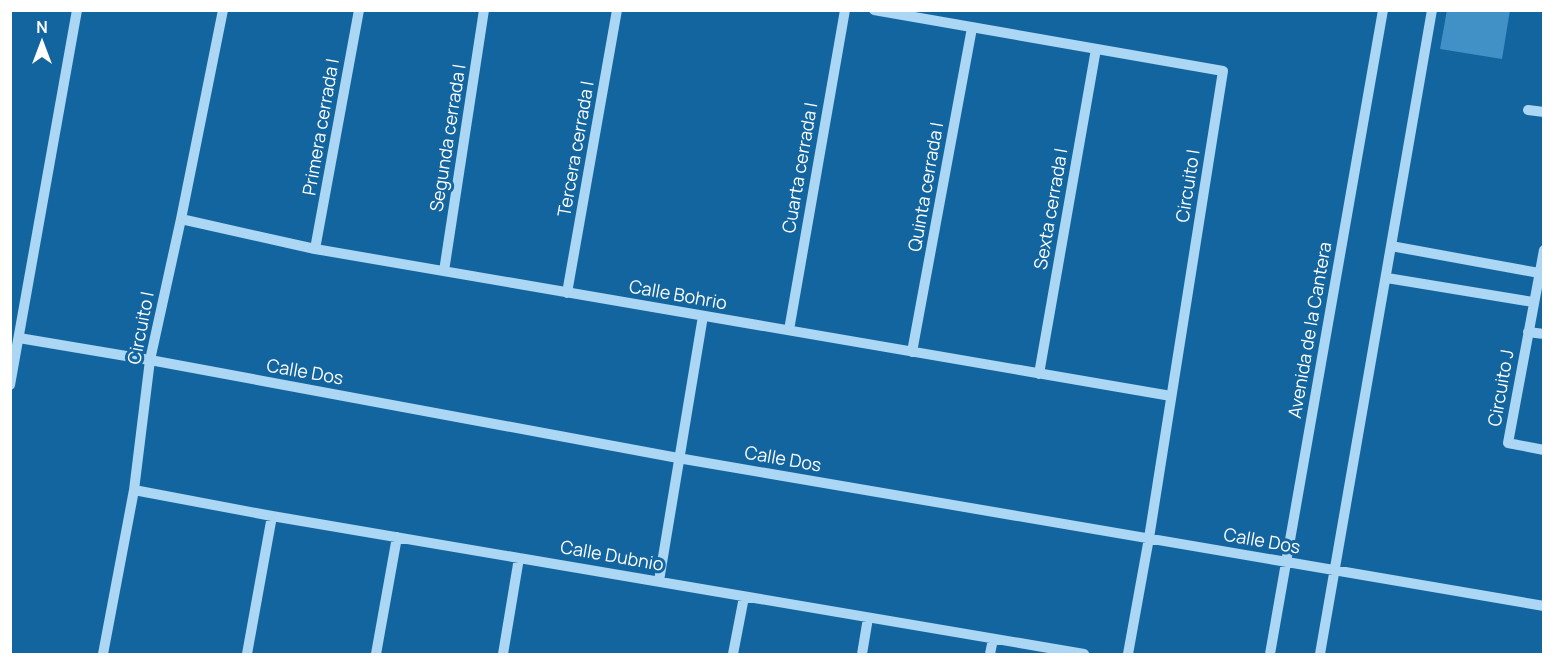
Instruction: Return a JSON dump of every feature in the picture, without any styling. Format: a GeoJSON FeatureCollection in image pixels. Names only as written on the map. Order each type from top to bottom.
{"type":"FeatureCollection","features":[{"type":"Feature","properties":{"kind":"street"},"geometry":{"type":"LineString","coordinates":[[10,385],[77,10]]}},
{"type":"Feature","properties":{"kind":"street","name":"Circuito I"},"geometry":{"type":"LineString","coordinates":[[103,654],[134,490],[150,360],[223,10]]}},
{"type":"Feature","properties":{"kind":"street","name":"Primera cerrada I"},"geometry":{"type":"LineString","coordinates":[[315,249],[359,10]]}},
{"type":"Feature","properties":{"kind":"street","name":"Segunda cerrada I"},"geometry":{"type":"LineString","coordinates":[[444,271],[484,10]]}},
{"type":"Feature","properties":{"kind":"street","name":"Tercera cerrada I"},"geometry":{"type":"LineString","coordinates":[[567,293],[617,10]]}},
{"type":"Feature","properties":{"kind":"street","name":"Cuarta cerrada I"},"geometry":{"type":"LineString","coordinates":[[789,330],[844,10]]}},
{"type":"Feature","properties":{"kind":"street","name":"Circuito I"},"geometry":{"type":"LineString","coordinates":[[874,10],[1223,72],[1149,538],[1128,654]]}},
{"type":"Feature","properties":{"kind":"street","name":"Avenida de la Cantera"},"geometry":{"type":"LineString","coordinates":[[1270,654],[1383,10]]}},
{"type":"Feature","properties":{"kind":"street"},"geometry":{"type":"LineString","coordinates":[[1320,654],[1432,10]]}},
{"type":"Feature","properties":{"kind":"street","name":"Quinta cerrada I"},"geometry":{"type":"LineString","coordinates":[[912,352],[972,28]]}},
{"type":"Feature","properties":{"kind":"street","name":"Sexta cerrada I"},"geometry":{"type":"LineString","coordinates":[[1039,374],[1096,49]]}},
{"type":"Feature","properties":{"kind":"street"},"geometry":{"type":"LineString","coordinates":[[1528,110],[1544,112]]}},
{"type":"Feature","properties":{"kind":"street","name":"Calle Bohrio"},"geometry":{"type":"LineString","coordinates":[[181,219],[315,249],[1171,396]]}},
{"type":"Feature","properties":{"kind":"street"},"geometry":{"type":"LineString","coordinates":[[1391,246],[1539,273]]}},
{"type":"Feature","properties":{"kind":"street","name":"Circuito J"},"geometry":{"type":"LineString","coordinates":[[1543,252],[1508,443],[1544,450]]}},
{"type":"Feature","properties":{"kind":"street"},"geometry":{"type":"LineString","coordinates":[[1387,278],[1533,302]]}},
{"type":"Feature","properties":{"kind":"street"},"geometry":{"type":"LineString","coordinates":[[659,581],[702,316]]}},
{"type":"Feature","properties":{"kind":"street"},"geometry":{"type":"LineString","coordinates":[[1528,332],[1544,334]]}},
{"type":"Feature","properties":{"kind":"street","name":"Calle Dos"},"geometry":{"type":"LineString","coordinates":[[19,338],[150,360],[678,458],[1544,606]]}},
{"type":"Feature","properties":{"kind":"street","name":"Calle Dubnio"},"geometry":{"type":"LineString","coordinates":[[134,490],[272,516],[1083,654]]}},
{"type":"Feature","properties":{"kind":"street"},"geometry":{"type":"LineString","coordinates":[[247,654],[272,516]]}},
{"type":"Feature","properties":{"kind":"street"},"geometry":{"type":"LineString","coordinates":[[376,654],[397,537]]}},
{"type":"Feature","properties":{"kind":"street"},"geometry":{"type":"LineString","coordinates":[[503,654],[519,558]]}},
{"type":"Feature","properties":{"kind":"street"},"geometry":{"type":"LineString","coordinates":[[733,654],[744,597]]}},
{"type":"Feature","properties":{"kind":"street"},"geometry":{"type":"LineString","coordinates":[[861,654],[868,618]]}},
{"type":"Feature","properties":{"kind":"street"},"geometry":{"type":"LineString","coordinates":[[990,654],[993,639]]}},
{"type":"Feature","properties":{"kind":"building"},"geometry":{"type":"Polygon","coordinates":[[[1447,10],[1510,10],[1502,59],[1440,49],[1447,10]]]}}]}
